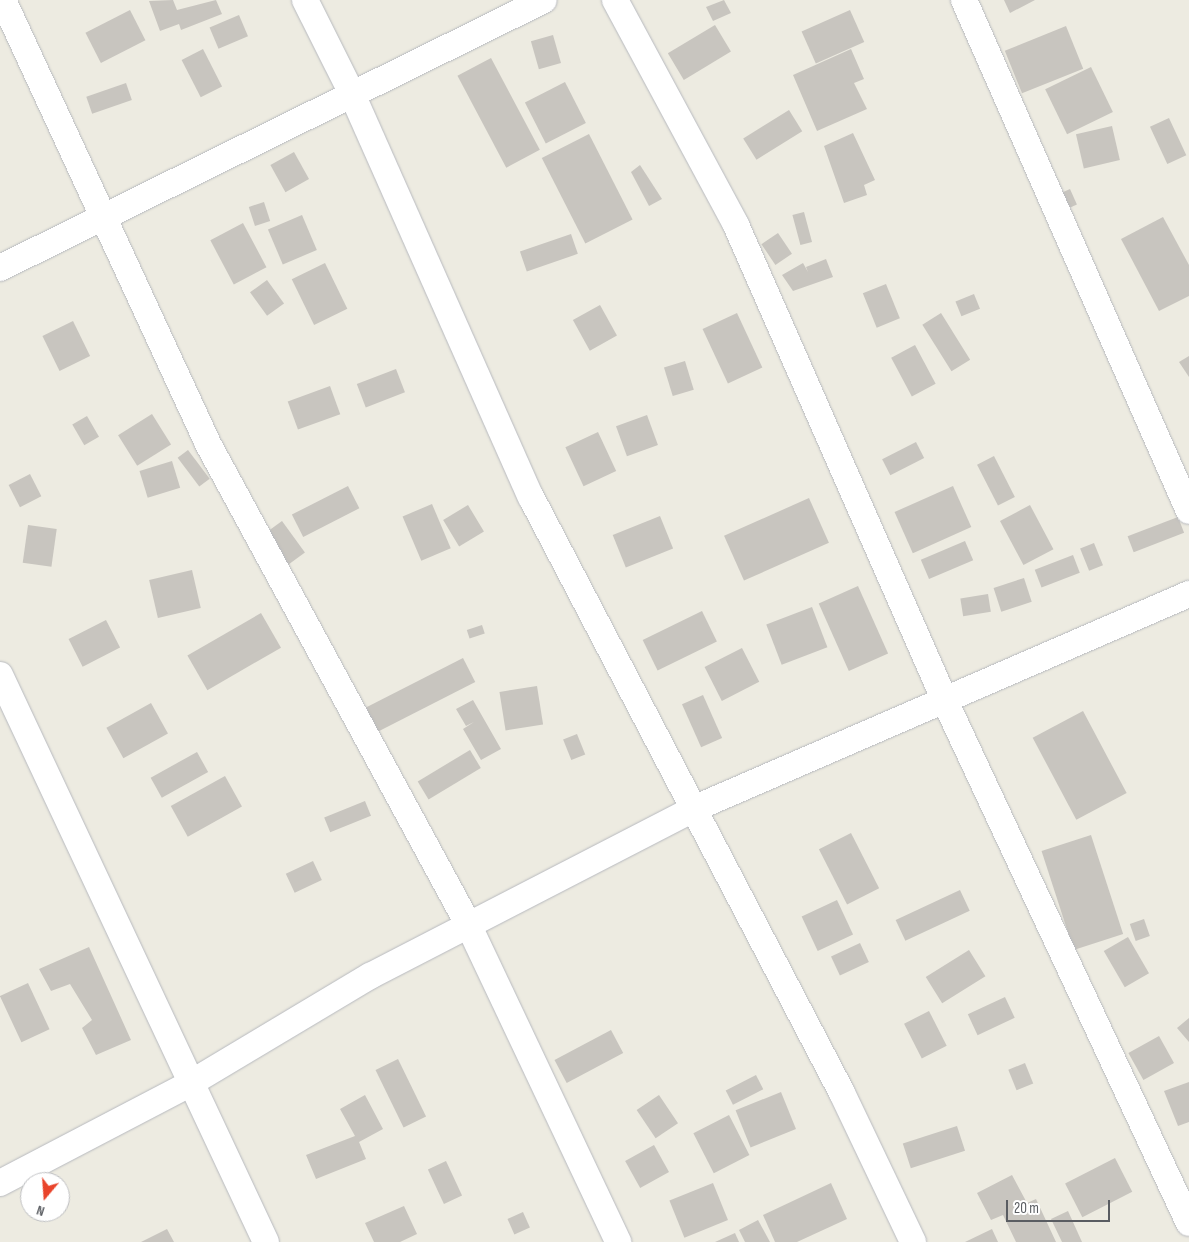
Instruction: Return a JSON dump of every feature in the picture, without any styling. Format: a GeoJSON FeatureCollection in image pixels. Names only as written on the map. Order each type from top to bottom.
{"type":"FeatureCollection","features":[{"type":"Feature","properties":{"kind":"street"},"geometry":{"type":"LineString","coordinates":[[3,0],[207,442],[468,924],[618,1242]]}},
{"type":"Feature","properties":{"kind":"street"},"geometry":{"type":"LineString","coordinates":[[305,0],[352,94],[531,497],[691,810],[842,1093],[914,1242]]}},
{"type":"Feature","properties":{"kind":"street"},"geometry":{"type":"LineString","coordinates":[[0,268],[105,218],[544,0]]}},
{"type":"Feature","properties":{"kind":"street"},"geometry":{"type":"LineString","coordinates":[[615,0],[736,224],[945,701],[1189,1223]]}},
{"type":"Feature","properties":{"kind":"street"},"geometry":{"type":"LineString","coordinates":[[964,0],[1189,511]]}},
{"type":"Feature","properties":{"kind":"street"},"geometry":{"type":"LineString","coordinates":[[0,1183],[191,1083],[468,924],[691,810],[1189,594]]}},
{"type":"Feature","properties":{"kind":"street"},"geometry":{"type":"LineString","coordinates":[[0,675],[266,1242]]}},
{"type":"Feature","properties":{"kind":"building"},"geometry":{"type":"Polygon","coordinates":[[[173,0],[177,10],[216,0],[222,14],[181,30],[179,24],[160,31],[149,1],[173,0]]]}},
{"type":"Feature","properties":{"kind":"building"},"geometry":{"type":"Polygon","coordinates":[[[724,0],[731,13],[713,21],[706,7],[724,0]]]}},
{"type":"Feature","properties":{"kind":"building"},"geometry":{"type":"Polygon","coordinates":[[[1004,0],[1035,0],[1010,13],[1004,0]]]}},
{"type":"Feature","properties":{"kind":"building"},"geometry":{"type":"Polygon","coordinates":[[[130,10],[145,40],[101,63],[85,33],[130,10]]]}},
{"type":"Feature","properties":{"kind":"building"},"geometry":{"type":"Polygon","coordinates":[[[850,10],[864,42],[816,64],[802,32],[850,10]]]}},
{"type":"Feature","properties":{"kind":"building"},"geometry":{"type":"Polygon","coordinates":[[[239,15],[248,36],[219,49],[210,28],[239,15]]]}},
{"type":"Feature","properties":{"kind":"building"},"geometry":{"type":"Polygon","coordinates":[[[715,25],[731,52],[684,80],[668,53],[715,25]]]}},
{"type":"Feature","properties":{"kind":"building"},"geometry":{"type":"Polygon","coordinates":[[[1066,26],[1083,69],[1022,93],[1005,51],[1066,26]]]}},
{"type":"Feature","properties":{"kind":"building"},"geometry":{"type":"Polygon","coordinates":[[[553,35],[561,63],[539,69],[531,41],[553,35]]]}},
{"type":"Feature","properties":{"kind":"building"},"geometry":{"type":"Polygon","coordinates":[[[203,49],[222,86],[201,97],[182,60],[203,49]]]}},
{"type":"Feature","properties":{"kind":"building"},"geometry":{"type":"Polygon","coordinates":[[[851,49],[864,79],[854,83],[867,109],[817,131],[793,75],[851,49]]]}},
{"type":"Feature","properties":{"kind":"building"},"geometry":{"type":"Polygon","coordinates":[[[491,58],[540,150],[506,168],[457,76],[491,58]]]}},
{"type":"Feature","properties":{"kind":"building"},"geometry":{"type":"Polygon","coordinates":[[[1091,67],[1113,112],[1067,134],[1045,89],[1091,67]]]}},
{"type":"Feature","properties":{"kind":"building"},"geometry":{"type":"Polygon","coordinates":[[[565,82],[586,123],[546,143],[525,102],[565,82]]]}},
{"type":"Feature","properties":{"kind":"building"},"geometry":{"type":"Polygon","coordinates":[[[126,83],[132,100],[92,114],[86,97],[126,83]]]}},
{"type":"Feature","properties":{"kind":"building"},"geometry":{"type":"Polygon","coordinates":[[[789,110],[802,131],[756,160],[743,139],[789,110]]]}},
{"type":"Feature","properties":{"kind":"building"},"geometry":{"type":"Polygon","coordinates":[[[1169,118],[1186,155],[1167,164],[1150,127],[1169,118]]]}},
{"type":"Feature","properties":{"kind":"building"},"geometry":{"type":"Polygon","coordinates":[[[1112,126],[1120,160],[1084,168],[1076,134],[1112,126]]]}},
{"type":"Feature","properties":{"kind":"building"},"geometry":{"type":"Polygon","coordinates":[[[853,133],[875,180],[864,185],[867,195],[844,203],[824,146],[853,133]]]}},
{"type":"Feature","properties":{"kind":"building"},"geometry":{"type":"Polygon","coordinates":[[[589,134],[633,220],[585,244],[542,158],[589,134]]]}},
{"type":"Feature","properties":{"kind":"building"},"geometry":{"type":"Polygon","coordinates":[[[294,152],[309,179],[285,192],[270,165],[294,152]]]}},
{"type":"Feature","properties":{"kind":"building"},"geometry":{"type":"Polygon","coordinates":[[[640,165],[662,199],[649,206],[631,172],[640,165]]]}},
{"type":"Feature","properties":{"kind":"building"},"geometry":{"type":"Polygon","coordinates":[[[1070,189],[1077,205],[1064,210],[1057,195],[1070,189]]]}},
{"type":"Feature","properties":{"kind":"building"},"geometry":{"type":"Polygon","coordinates":[[[264,202],[270,221],[255,226],[249,207],[264,202]]]}},
{"type":"Feature","properties":{"kind":"building"},"geometry":{"type":"Polygon","coordinates":[[[804,212],[812,242],[800,245],[792,215],[804,212]]]}},
{"type":"Feature","properties":{"kind":"building"},"geometry":{"type":"Polygon","coordinates":[[[302,215],[317,250],[283,264],[268,229],[302,215]]]}},
{"type":"Feature","properties":{"kind":"building"},"geometry":{"type":"Polygon","coordinates":[[[1163,217],[1189,265],[1189,296],[1159,311],[1121,239],[1163,217]]]}},
{"type":"Feature","properties":{"kind":"building"},"geometry":{"type":"Polygon","coordinates":[[[243,223],[266,267],[234,285],[210,240],[243,223]]]}},
{"type":"Feature","properties":{"kind":"building"},"geometry":{"type":"Polygon","coordinates":[[[778,233],[792,254],[775,265],[761,244],[778,233]]]}},
{"type":"Feature","properties":{"kind":"building"},"geometry":{"type":"Polygon","coordinates":[[[571,234],[578,254],[527,271],[520,252],[571,234]]]}},
{"type":"Feature","properties":{"kind":"building"},"geometry":{"type":"Polygon","coordinates":[[[826,259],[833,277],[793,291],[782,275],[803,263],[808,272],[806,267],[826,259]]]}},
{"type":"Feature","properties":{"kind":"building"},"geometry":{"type":"Polygon","coordinates":[[[325,263],[347,309],[314,325],[292,279],[325,263]]]}},
{"type":"Feature","properties":{"kind":"building"},"geometry":{"type":"Polygon","coordinates":[[[267,280],[284,303],[267,316],[250,292],[267,280]]]}},
{"type":"Feature","properties":{"kind":"building"},"geometry":{"type":"Polygon","coordinates":[[[886,284],[900,318],[877,328],[863,293],[886,284]]]}},
{"type":"Feature","properties":{"kind":"building"},"geometry":{"type":"Polygon","coordinates":[[[974,294],[980,309],[961,316],[955,301],[974,294]]]}},
{"type":"Feature","properties":{"kind":"building"},"geometry":{"type":"Polygon","coordinates":[[[600,305],[617,336],[590,351],[573,320],[600,305]]]}},
{"type":"Feature","properties":{"kind":"building"},"geometry":{"type":"Polygon","coordinates":[[[737,313],[762,367],[728,383],[703,329],[737,313]]]}},
{"type":"Feature","properties":{"kind":"building"},"geometry":{"type":"Polygon","coordinates":[[[941,313],[970,360],[951,371],[922,325],[941,313]]]}},
{"type":"Feature","properties":{"kind":"building"},"geometry":{"type":"Polygon","coordinates":[[[73,321],[90,356],[60,371],[42,336],[73,321]]]}},
{"type":"Feature","properties":{"kind":"building"},"geometry":{"type":"Polygon","coordinates":[[[915,345],[936,384],[912,397],[891,358],[915,345]]]}},
{"type":"Feature","properties":{"kind":"building"},"geometry":{"type":"Polygon","coordinates":[[[1189,356],[1189,377],[1179,362],[1189,356]]]}},
{"type":"Feature","properties":{"kind":"building"},"geometry":{"type":"Polygon","coordinates":[[[685,361],[694,390],[673,396],[664,367],[685,361]]]}},
{"type":"Feature","properties":{"kind":"building"},"geometry":{"type":"Polygon","coordinates":[[[396,369],[405,392],[366,407],[357,384],[396,369]]]}},
{"type":"Feature","properties":{"kind":"building"},"geometry":{"type":"Polygon","coordinates":[[[330,386],[340,414],[298,430],[288,401],[330,386]]]}},
{"type":"Feature","properties":{"kind":"building"},"geometry":{"type":"Polygon","coordinates":[[[152,414],[171,445],[137,466],[118,435],[152,414]]]}},
{"type":"Feature","properties":{"kind":"building"},"geometry":{"type":"Polygon","coordinates":[[[647,415],[658,445],[627,456],[616,426],[647,415]]]}},
{"type":"Feature","properties":{"kind":"building"},"geometry":{"type":"Polygon","coordinates":[[[87,416],[99,437],[84,445],[72,424],[87,416]]]}},
{"type":"Feature","properties":{"kind":"building"},"geometry":{"type":"Polygon","coordinates":[[[598,432],[616,471],[584,486],[565,447],[598,432]]]}},
{"type":"Feature","properties":{"kind":"building"},"geometry":{"type":"Polygon","coordinates":[[[916,442],[924,458],[890,475],[882,459],[916,442]]]}},
{"type":"Feature","properties":{"kind":"building"},"geometry":{"type":"Polygon","coordinates":[[[188,450],[210,479],[199,487],[178,458],[188,450]]]}},
{"type":"Feature","properties":{"kind":"building"},"geometry":{"type":"Polygon","coordinates":[[[994,456],[1015,497],[998,506],[977,465],[994,456]]]}},
{"type":"Feature","properties":{"kind":"building"},"geometry":{"type":"Polygon","coordinates":[[[172,461],[180,488],[148,498],[139,471],[172,461]]]}},
{"type":"Feature","properties":{"kind":"building"},"geometry":{"type":"Polygon","coordinates":[[[30,474],[41,496],[20,507],[9,485],[30,474]]]}},
{"type":"Feature","properties":{"kind":"building"},"geometry":{"type":"Polygon","coordinates":[[[348,486],[359,508],[303,537],[292,515],[348,486]]]}},
{"type":"Feature","properties":{"kind":"building"},"geometry":{"type":"Polygon","coordinates":[[[953,486],[971,527],[913,553],[895,512],[953,486]]]}},
{"type":"Feature","properties":{"kind":"building"},"geometry":{"type":"Polygon","coordinates":[[[809,498],[829,543],[744,581],[724,536],[809,498]]]}},
{"type":"Feature","properties":{"kind":"building"},"geometry":{"type":"Polygon","coordinates":[[[432,504],[451,548],[421,561],[403,517],[432,504]]]}},
{"type":"Feature","properties":{"kind":"building"},"geometry":{"type":"Polygon","coordinates":[[[468,505],[484,532],[459,547],[443,520],[468,505]]]}},
{"type":"Feature","properties":{"kind":"building"},"geometry":{"type":"Polygon","coordinates":[[[1030,505],[1053,549],[1023,565],[1000,521],[1030,505]]]}},
{"type":"Feature","properties":{"kind":"building"},"geometry":{"type":"Polygon","coordinates":[[[660,516],[673,548],[626,568],[613,535],[660,516]]]}},
{"type":"Feature","properties":{"kind":"building"},"geometry":{"type":"Polygon","coordinates":[[[1178,517],[1184,533],[1134,552],[1128,536],[1178,517]]]}},
{"type":"Feature","properties":{"kind":"building"},"geometry":{"type":"Polygon","coordinates":[[[282,521],[305,553],[287,565],[264,534],[282,521]]]}},
{"type":"Feature","properties":{"kind":"building"},"geometry":{"type":"Polygon","coordinates":[[[28,525],[57,529],[51,567],[23,563],[28,525]]]}},
{"type":"Feature","properties":{"kind":"building"},"geometry":{"type":"Polygon","coordinates":[[[965,541],[973,560],[929,579],[921,560],[965,541]]]}},
{"type":"Feature","properties":{"kind":"building"},"geometry":{"type":"Polygon","coordinates":[[[1094,543],[1103,565],[1089,571],[1080,549],[1094,543]]]}},
{"type":"Feature","properties":{"kind":"building"},"geometry":{"type":"Polygon","coordinates":[[[1073,555],[1080,573],[1042,587],[1035,570],[1073,555]]]}},
{"type":"Feature","properties":{"kind":"building"},"geometry":{"type":"Polygon","coordinates":[[[192,570],[201,608],[158,618],[149,580],[192,570]]]}},
{"type":"Feature","properties":{"kind":"building"},"geometry":{"type":"Polygon","coordinates":[[[1024,578],[1032,602],[1001,612],[994,588],[1024,578]]]}},
{"type":"Feature","properties":{"kind":"building"},"geometry":{"type":"Polygon","coordinates":[[[858,586],[888,654],[849,671],[819,603],[858,586]]]}},
{"type":"Feature","properties":{"kind":"building"},"geometry":{"type":"Polygon","coordinates":[[[988,594],[991,612],[963,616],[960,598],[988,594]]]}},
{"type":"Feature","properties":{"kind":"building"},"geometry":{"type":"Polygon","coordinates":[[[812,607],[827,647],[782,665],[766,625],[812,607]]]}},
{"type":"Feature","properties":{"kind":"building"},"geometry":{"type":"Polygon","coordinates":[[[702,611],[717,642],[658,670],[643,640],[702,611]]]}},
{"type":"Feature","properties":{"kind":"building"},"geometry":{"type":"Polygon","coordinates":[[[261,613],[281,648],[207,690],[187,656],[261,613]]]}},
{"type":"Feature","properties":{"kind":"building"},"geometry":{"type":"Polygon","coordinates":[[[106,620],[120,648],[83,667],[69,639],[106,620]]]}},
{"type":"Feature","properties":{"kind":"building"},"geometry":{"type":"Polygon","coordinates":[[[482,625],[485,634],[470,639],[467,630],[482,625]]]}},
{"type":"Feature","properties":{"kind":"building"},"geometry":{"type":"Polygon","coordinates":[[[742,648],[759,682],[722,701],[705,667],[742,648]]]}},
{"type":"Feature","properties":{"kind":"building"},"geometry":{"type":"Polygon","coordinates":[[[463,658],[475,682],[377,732],[365,708],[463,658]]]}},
{"type":"Feature","properties":{"kind":"building"},"geometry":{"type":"Polygon","coordinates":[[[537,686],[543,725],[506,730],[499,692],[537,686]]]}},
{"type":"Feature","properties":{"kind":"building"},"geometry":{"type":"Polygon","coordinates":[[[703,695],[722,738],[701,747],[682,704],[703,695]]]}},
{"type":"Feature","properties":{"kind":"building"},"geometry":{"type":"Polygon","coordinates":[[[473,700],[501,749],[481,760],[463,729],[474,722],[466,726],[456,709],[473,700]]]}},
{"type":"Feature","properties":{"kind":"building"},"geometry":{"type":"Polygon","coordinates":[[[151,703],[168,734],[123,758],[106,728],[151,703]]]}},
{"type":"Feature","properties":{"kind":"building"},"geometry":{"type":"Polygon","coordinates":[[[1083,711],[1127,793],[1076,820],[1033,738],[1083,711]]]}},
{"type":"Feature","properties":{"kind":"building"},"geometry":{"type":"Polygon","coordinates":[[[577,734],[585,754],[571,760],[563,740],[577,734]]]}},
{"type":"Feature","properties":{"kind":"building"},"geometry":{"type":"Polygon","coordinates":[[[470,750],[481,768],[429,799],[418,781],[470,750]]]}},
{"type":"Feature","properties":{"kind":"building"},"geometry":{"type":"Polygon","coordinates":[[[197,752],[208,772],[162,798],[151,778],[197,752]]]}},
{"type":"Feature","properties":{"kind":"building"},"geometry":{"type":"Polygon","coordinates":[[[225,776],[242,807],[188,837],[171,806],[225,776]]]}},
{"type":"Feature","properties":{"kind":"building"},"geometry":{"type":"Polygon","coordinates":[[[365,801],[371,816],[330,832],[324,817],[365,801]]]}},
{"type":"Feature","properties":{"kind":"building"},"geometry":{"type":"Polygon","coordinates":[[[851,833],[879,888],[847,905],[819,849],[851,833]]]}},
{"type":"Feature","properties":{"kind":"building"},"geometry":{"type":"Polygon","coordinates":[[[1091,835],[1123,934],[1074,950],[1042,851],[1091,835]]]}},
{"type":"Feature","properties":{"kind":"building"},"geometry":{"type":"Polygon","coordinates":[[[313,861],[322,880],[295,893],[286,874],[313,861]]]}},
{"type":"Feature","properties":{"kind":"building"},"geometry":{"type":"Polygon","coordinates":[[[960,890],[970,911],[905,941],[896,920],[960,890]]]}},
{"type":"Feature","properties":{"kind":"building"},"geometry":{"type":"Polygon","coordinates":[[[837,900],[853,934],[818,951],[802,916],[837,900]]]}},
{"type":"Feature","properties":{"kind":"building"},"geometry":{"type":"Polygon","coordinates":[[[1144,919],[1150,936],[1136,941],[1130,924],[1144,919]]]}},
{"type":"Feature","properties":{"kind":"building"},"geometry":{"type":"Polygon","coordinates":[[[1128,937],[1149,973],[1125,987],[1104,951],[1128,937]]]}},
{"type":"Feature","properties":{"kind":"building"},"geometry":{"type":"Polygon","coordinates":[[[860,943],[869,962],[840,976],[831,957],[860,943]]]}},
{"type":"Feature","properties":{"kind":"building"},"geometry":{"type":"Polygon","coordinates":[[[89,947],[131,1040],[96,1055],[82,1028],[92,1020],[70,984],[51,991],[39,969],[89,947]]]}},
{"type":"Feature","properties":{"kind":"building"},"geometry":{"type":"Polygon","coordinates":[[[969,950],[985,976],[942,1003],[926,977],[969,950]]]}},
{"type":"Feature","properties":{"kind":"building"},"geometry":{"type":"Polygon","coordinates":[[[28,983],[50,1029],[21,1042],[0,996],[28,983]]]}},
{"type":"Feature","properties":{"kind":"building"},"geometry":{"type":"Polygon","coordinates":[[[1005,997],[1015,1018],[978,1035],[968,1014],[1005,997]]]}},
{"type":"Feature","properties":{"kind":"building"},"geometry":{"type":"Polygon","coordinates":[[[929,1011],[947,1046],[922,1058],[904,1024],[929,1011]]]}},
{"type":"Feature","properties":{"kind":"building"},"geometry":{"type":"Polygon","coordinates":[[[1189,1018],[1189,1042],[1177,1028],[1189,1018]]]}},
{"type":"Feature","properties":{"kind":"building"},"geometry":{"type":"Polygon","coordinates":[[[611,1030],[623,1053],[567,1083],[554,1060],[611,1030]]]}},
{"type":"Feature","properties":{"kind":"building"},"geometry":{"type":"Polygon","coordinates":[[[1159,1036],[1174,1063],[1143,1080],[1128,1053],[1159,1036]]]}},
{"type":"Feature","properties":{"kind":"building"},"geometry":{"type":"Polygon","coordinates":[[[398,1059],[426,1117],[404,1127],[376,1070],[398,1059]]]}},
{"type":"Feature","properties":{"kind":"building"},"geometry":{"type":"Polygon","coordinates":[[[1025,1063],[1033,1083],[1017,1090],[1008,1070],[1025,1063]]]}},
{"type":"Feature","properties":{"kind":"building"},"geometry":{"type":"Polygon","coordinates":[[[756,1075],[763,1089],[733,1105],[726,1090],[756,1075]]]}},
{"type":"Feature","properties":{"kind":"building"},"geometry":{"type":"Polygon","coordinates":[[[1189,1082],[1189,1122],[1178,1126],[1164,1091],[1189,1082]]]}},
{"type":"Feature","properties":{"kind":"building"},"geometry":{"type":"Polygon","coordinates":[[[781,1092],[796,1129],[751,1147],[736,1110],[781,1092]]]}},
{"type":"Feature","properties":{"kind":"building"},"geometry":{"type":"Polygon","coordinates":[[[365,1095],[383,1129],[359,1142],[366,1159],[316,1179],[306,1155],[355,1136],[340,1109],[365,1095]]]}},
{"type":"Feature","properties":{"kind":"building"},"geometry":{"type":"Polygon","coordinates":[[[659,1095],[678,1123],[656,1138],[637,1110],[659,1095]]]}},
{"type":"Feature","properties":{"kind":"building"},"geometry":{"type":"Polygon","coordinates":[[[729,1115],[749,1155],[714,1173],[693,1133],[729,1115]]]}},
{"type":"Feature","properties":{"kind":"building"},"geometry":{"type":"Polygon","coordinates":[[[957,1126],[965,1151],[911,1168],[903,1144],[957,1126]]]}},
{"type":"Feature","properties":{"kind":"building"},"geometry":{"type":"Polygon","coordinates":[[[654,1145],[669,1172],[640,1188],[625,1161],[654,1145]]]}},
{"type":"Feature","properties":{"kind":"building"},"geometry":{"type":"Polygon","coordinates":[[[1115,1158],[1132,1192],[1082,1217],[1065,1183],[1115,1158]]]}},
{"type":"Feature","properties":{"kind":"building"},"geometry":{"type":"Polygon","coordinates":[[[446,1161],[462,1195],[444,1204],[428,1169],[446,1161]]]}},
{"type":"Feature","properties":{"kind":"building"},"geometry":{"type":"Polygon","coordinates":[[[1012,1175],[1027,1203],[1036,1199],[1056,1242],[1016,1242],[1003,1215],[991,1220],[977,1193],[1012,1175]]]}},
{"type":"Feature","properties":{"kind":"building"},"geometry":{"type":"Polygon","coordinates":[[[713,1183],[728,1220],[684,1238],[669,1201],[713,1183]]]}},
{"type":"Feature","properties":{"kind":"building"},"geometry":{"type":"Polygon","coordinates":[[[831,1183],[847,1219],[797,1242],[775,1242],[763,1215],[831,1183]]]}},
{"type":"Feature","properties":{"kind":"building"},"geometry":{"type":"Polygon","coordinates":[[[404,1206],[417,1234],[400,1242],[374,1242],[365,1223],[404,1206]]]}},
{"type":"Feature","properties":{"kind":"building"},"geometry":{"type":"Polygon","coordinates":[[[1068,1211],[1082,1242],[1062,1242],[1051,1219],[1068,1211]]]}},
{"type":"Feature","properties":{"kind":"building"},"geometry":{"type":"Polygon","coordinates":[[[523,1212],[530,1228],[514,1234],[507,1219],[523,1212]]]}},
{"type":"Feature","properties":{"kind":"building"},"geometry":{"type":"Polygon","coordinates":[[[758,1220],[770,1242],[745,1242],[739,1230],[758,1220]]]}},
{"type":"Feature","properties":{"kind":"building"},"geometry":{"type":"Polygon","coordinates":[[[167,1229],[174,1242],[141,1242],[167,1229]]]}},
{"type":"Feature","properties":{"kind":"building"},"geometry":{"type":"Polygon","coordinates":[[[992,1229],[998,1242],[965,1242],[992,1229]]]}},
{"type":"Feature","properties":{"kind":"building"},"geometry":{"type":"Polygon","coordinates":[[[735,1233],[739,1242],[715,1242],[735,1233]]]}}]}
